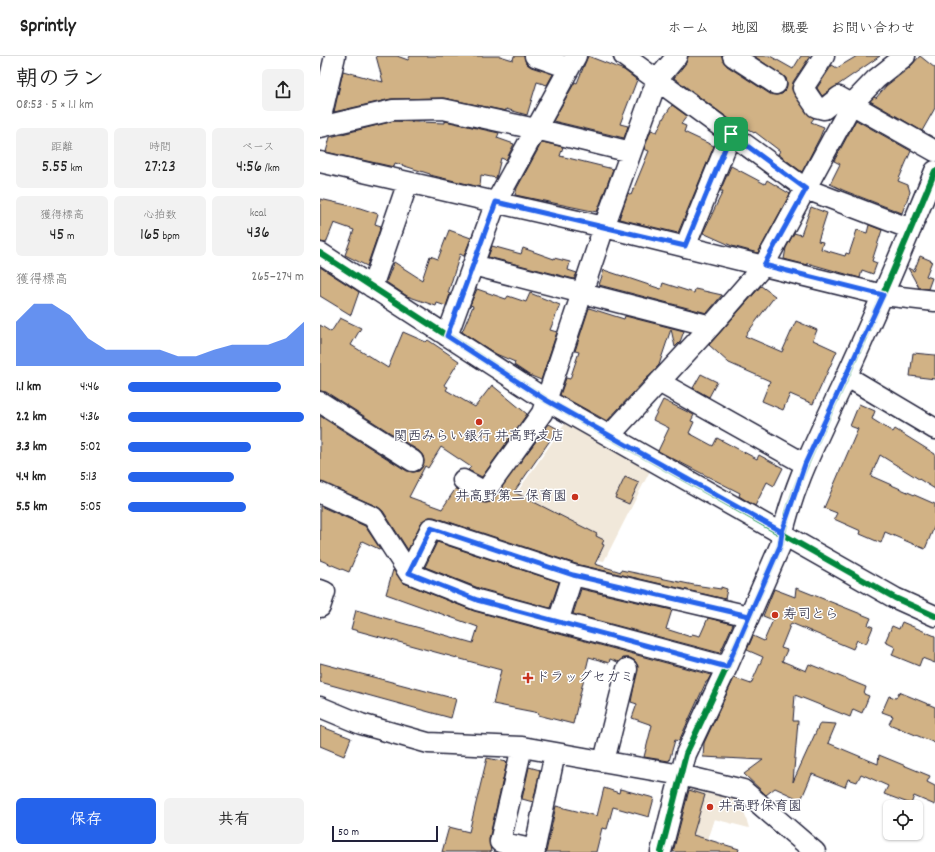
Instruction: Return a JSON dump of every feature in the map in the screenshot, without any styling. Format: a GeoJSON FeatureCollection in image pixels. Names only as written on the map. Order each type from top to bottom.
{"type":"FeatureCollection","features":[{"type":"Feature","properties":{"kind":"street"},"geometry":{"type":"LineString","coordinates":[[320,121],[335,56]]}},
{"type":"Feature","properties":{"kind":"street"},"geometry":{"type":"LineString","coordinates":[[447,336],[496,202],[572,62],[535,56]]}},
{"type":"Feature","properties":{"kind":"street"},"geometry":{"type":"LineString","coordinates":[[624,56],[806,189],[911,230]]}},
{"type":"Feature","properties":{"kind":"street"},"geometry":{"type":"LineString","coordinates":[[463,480],[485,492],[542,414],[604,227],[657,80],[677,56]]}},
{"type":"Feature","properties":{"kind":"street"},"geometry":{"type":"LineString","coordinates":[[733,56],[771,74]]}},
{"type":"Feature","properties":{"kind":"street"},"geometry":{"type":"LineString","coordinates":[[824,56],[803,88],[816,107],[824,109],[839,97],[935,151]]}},
{"type":"Feature","properties":{"kind":"street"},"geometry":{"type":"LineString","coordinates":[[610,435],[711,326],[764,265],[851,105],[876,79],[905,56]]}},
{"type":"Feature","properties":{"kind":"street"},"geometry":{"type":"LineString","coordinates":[[320,127],[393,110],[443,109],[536,129],[631,152]]}},
{"type":"Feature","properties":{"kind":"street"},"geometry":{"type":"LineString","coordinates":[[685,246],[731,134]]}},
{"type":"Feature","properties":{"kind":"street"},"geometry":{"type":"LineString","coordinates":[[320,162],[685,246],[883,295],[935,301]]}},
{"type":"Feature","properties":{"kind":"street"},"geometry":{"type":"LineString","coordinates":[[661,852],[686,754],[727,667],[780,546],[782,532],[805,464],[883,295],[935,171]]}},
{"type":"Feature","properties":{"kind":"street"},"geometry":{"type":"LineString","coordinates":[[372,287],[408,182]]}},
{"type":"Feature","properties":{"kind":"street"},"geometry":{"type":"LineString","coordinates":[[320,253],[546,400],[782,532],[895,598],[935,616]]}},
{"type":"Feature","properties":{"kind":"street"},"geometry":{"type":"LineString","coordinates":[[472,265],[583,292],[711,326]]}},
{"type":"Feature","properties":{"kind":"street"},"geometry":{"type":"LineString","coordinates":[[846,376],[935,429]]}},
{"type":"Feature","properties":{"kind":"street"},"geometry":{"type":"LineString","coordinates":[[659,382],[805,464]]}},
{"type":"Feature","properties":{"kind":"street"},"geometry":{"type":"LineString","coordinates":[[320,402],[413,461]]}},
{"type":"Feature","properties":{"kind":"street"},"geometry":{"type":"LineString","coordinates":[[320,493],[373,517],[409,573],[477,600],[727,667]]}},
{"type":"Feature","properties":{"kind":"street"},"geometry":{"type":"LineString","coordinates":[[409,573],[431,528],[573,575],[749,616]]}},
{"type":"Feature","properties":{"kind":"street"},"geometry":{"type":"LineString","coordinates":[[558,622],[573,575]]}},
{"type":"Feature","properties":{"kind":"street"},"geometry":{"type":"LineString","coordinates":[[320,590],[325,592],[320,607]]}},
{"type":"Feature","properties":{"kind":"street"},"geometry":{"type":"LineString","coordinates":[[604,761],[627,669]]}},
{"type":"Feature","properties":{"kind":"street"},"geometry":{"type":"LineString","coordinates":[[320,707],[361,724],[428,743],[522,747],[681,775],[743,790],[815,852]]}},
{"type":"Feature","properties":{"kind":"street"},"geometry":{"type":"LineString","coordinates":[[522,747],[500,842],[534,851],[555,753]]}},
{"type":"Feature","properties":{"kind":"shaded area","name":"井高野第二保育園"},"geometry":{"type":"Polygon","coordinates":[[[567,421],[651,469],[604,561],[588,558],[494,525],[567,421]]]}},
{"type":"Feature","properties":{"kind":"shaded area","name":"井高野保育園"},"geometry":{"type":"Polygon","coordinates":[[[689,785],[739,795],[749,828],[714,819],[703,852],[666,852],[682,791],[689,785]]]}},
{"type":"Feature","properties":{"kind":"building"},"geometry":{"type":"Polygon","coordinates":[[[376,56],[397,56],[408,60],[410,56],[500,56],[513,60],[514,56],[524,56],[526,63],[531,67],[553,74],[547,85],[537,82],[527,115],[506,109],[506,111],[443,98],[391,99],[334,112],[343,71],[383,82],[376,56]]]}},
{"type":"Feature","properties":{"kind":"building"},"geometry":{"type":"Polygon","coordinates":[[[588,56],[624,70],[637,80],[620,124],[628,126],[624,138],[553,121],[575,82],[577,83],[588,56]]]}},
{"type":"Feature","properties":{"kind":"building"},"geometry":{"type":"Polygon","coordinates":[[[688,56],[722,56],[727,66],[770,94],[776,95],[782,94],[786,90],[786,78],[754,56],[770,56],[793,69],[801,56],[810,56],[793,82],[792,89],[807,113],[814,118],[811,122],[824,127],[802,172],[778,154],[780,151],[755,132],[754,133],[733,119],[732,121],[674,78],[686,63],[688,56]]]}},
{"type":"Feature","properties":{"kind":"building"},"geometry":{"type":"Polygon","coordinates":[[[857,56],[880,56],[822,96],[817,88],[832,65],[837,68],[857,56]]]}},
{"type":"Feature","properties":{"kind":"building"},"geometry":{"type":"Polygon","coordinates":[[[920,56],[935,68],[935,108],[922,131],[870,101],[874,97],[876,98],[886,86],[909,68],[920,56]]]}},
{"type":"Feature","properties":{"kind":"building"},"geometry":{"type":"Polygon","coordinates":[[[672,105],[687,116],[681,124],[686,126],[684,132],[714,146],[678,233],[619,219],[628,193],[631,195],[649,151],[644,149],[651,130],[657,132],[672,105]]]}},
{"type":"Feature","properties":{"kind":"building"},"geometry":{"type":"Polygon","coordinates":[[[856,120],[911,151],[898,181],[908,185],[910,192],[902,213],[830,184],[840,164],[834,161],[856,120]]]}},
{"type":"Feature","properties":{"kind":"building"},"geometry":{"type":"Polygon","coordinates":[[[394,121],[445,123],[445,121],[499,133],[497,138],[514,144],[506,160],[501,158],[496,178],[481,175],[480,187],[430,175],[395,163],[394,167],[326,152],[330,137],[394,121]]]}},
{"type":"Feature","properties":{"kind":"building"},"geometry":{"type":"Polygon","coordinates":[[[542,142],[563,147],[560,156],[613,169],[597,212],[515,195],[517,188],[542,142]]]}},
{"type":"Feature","properties":{"kind":"building"},"geometry":{"type":"Polygon","coordinates":[[[731,166],[765,184],[767,180],[790,194],[758,253],[732,246],[703,233],[723,191],[720,191],[731,166]]]}},
{"type":"Feature","properties":{"kind":"building"},"geometry":{"type":"Polygon","coordinates":[[[320,199],[360,208],[378,214],[375,224],[381,226],[367,266],[345,255],[354,230],[334,223],[326,243],[320,242],[320,199]]]}},
{"type":"Feature","properties":{"kind":"building"},"geometry":{"type":"Polygon","coordinates":[[[811,207],[827,213],[818,241],[823,242],[821,249],[845,256],[846,253],[849,254],[857,230],[867,233],[869,225],[882,230],[872,261],[877,263],[873,274],[862,270],[860,278],[807,263],[807,265],[784,259],[786,248],[794,233],[801,235],[811,207]]]}},
{"type":"Feature","properties":{"kind":"building"},"geometry":{"type":"Polygon","coordinates":[[[449,230],[471,238],[464,256],[460,254],[448,293],[450,294],[446,306],[437,303],[436,306],[407,296],[386,282],[394,262],[422,280],[430,256],[438,259],[449,230]]]}},
{"type":"Feature","properties":{"kind":"building"},"geometry":{"type":"Polygon","coordinates":[[[492,246],[521,254],[523,248],[554,259],[570,262],[568,270],[577,273],[574,279],[488,257],[492,246]]]}},
{"type":"Feature","properties":{"kind":"building"},"geometry":{"type":"Polygon","coordinates":[[[920,256],[932,261],[926,276],[932,278],[928,289],[919,288],[908,268],[914,271],[920,256]]]}},
{"type":"Feature","properties":{"kind":"building"},"geometry":{"type":"Polygon","coordinates":[[[320,267],[359,292],[351,315],[320,296],[320,267]]]}},
{"type":"Feature","properties":{"kind":"building"},"geometry":{"type":"Polygon","coordinates":[[[604,270],[661,289],[663,283],[694,293],[695,289],[722,295],[707,313],[599,285],[604,270]]]}},
{"type":"Feature","properties":{"kind":"building"},"geometry":{"type":"Polygon","coordinates":[[[761,286],[775,296],[745,336],[782,352],[796,321],[817,330],[813,340],[837,351],[813,404],[790,394],[783,410],[762,401],[770,381],[729,363],[709,345],[761,286]]]}},
{"type":"Feature","properties":{"kind":"building"},"geometry":{"type":"Polygon","coordinates":[[[477,289],[506,299],[508,296],[526,302],[530,293],[560,305],[550,330],[557,332],[541,380],[529,375],[514,365],[515,362],[496,354],[462,332],[473,306],[470,305],[477,289]]]}},
{"type":"Feature","properties":{"kind":"building"},"geometry":{"type":"Polygon","coordinates":[[[589,308],[624,319],[625,316],[684,331],[680,342],[675,347],[671,329],[659,365],[607,421],[560,395],[566,378],[570,379],[579,352],[575,351],[589,308]]]}},
{"type":"Feature","properties":{"kind":"building"},"geometry":{"type":"Polygon","coordinates":[[[340,318],[361,328],[351,345],[388,368],[403,332],[426,342],[428,340],[459,361],[444,385],[448,387],[446,390],[475,407],[492,385],[527,414],[482,477],[468,470],[471,467],[441,447],[428,468],[425,466],[409,497],[442,509],[456,488],[479,502],[490,502],[549,424],[558,429],[514,492],[597,534],[596,536],[604,540],[602,544],[604,545],[595,564],[621,572],[621,570],[694,585],[721,589],[721,587],[727,589],[725,599],[576,564],[434,517],[429,517],[421,523],[408,550],[383,511],[378,507],[320,482],[320,416],[407,471],[419,471],[424,462],[423,456],[419,451],[326,392],[320,391],[320,325],[331,332],[340,318]]]}},
{"type":"Feature","properties":{"kind":"building"},"geometry":{"type":"Polygon","coordinates":[[[913,353],[935,355],[935,379],[910,376],[913,353]]]}},
{"type":"Feature","properties":{"kind":"building"},"geometry":{"type":"Polygon","coordinates":[[[701,374],[717,382],[709,397],[693,388],[701,374]]]}},
{"type":"Feature","properties":{"kind":"building"},"geometry":{"type":"Polygon","coordinates":[[[663,400],[694,415],[691,421],[694,422],[689,433],[713,446],[717,438],[757,459],[759,455],[783,468],[774,486],[767,482],[755,506],[739,496],[740,493],[658,451],[669,428],[653,420],[663,400]]]}},
{"type":"Feature","properties":{"kind":"building"},"geometry":{"type":"Polygon","coordinates":[[[859,404],[875,411],[872,419],[893,432],[895,429],[935,454],[935,489],[880,455],[871,476],[935,504],[935,525],[925,549],[885,532],[881,543],[860,534],[861,531],[834,519],[837,513],[824,508],[858,429],[850,426],[859,404]]]}},
{"type":"Feature","properties":{"kind":"building"},"geometry":{"type":"Polygon","coordinates":[[[625,477],[639,483],[629,504],[615,498],[625,477]]]}},
{"type":"Feature","properties":{"kind":"building"},"geometry":{"type":"Polygon","coordinates":[[[320,506],[365,526],[381,550],[362,541],[349,572],[320,560],[320,506]]]}},
{"type":"Feature","properties":{"kind":"building"},"geometry":{"type":"Polygon","coordinates":[[[437,542],[559,582],[550,608],[481,589],[425,567],[437,542]]]}},
{"type":"Feature","properties":{"kind":"building"},"geometry":{"type":"Polygon","coordinates":[[[393,570],[404,583],[474,611],[711,675],[706,682],[679,741],[675,740],[669,761],[644,757],[652,725],[632,718],[637,704],[631,702],[638,666],[635,661],[630,658],[623,658],[618,662],[610,659],[609,663],[589,657],[573,724],[538,715],[539,713],[493,704],[501,670],[351,629],[356,610],[473,643],[478,627],[386,594],[393,570]]]}},
{"type":"Feature","properties":{"kind":"building"},"geometry":{"type":"Polygon","coordinates":[[[796,588],[871,618],[868,625],[873,627],[866,644],[857,640],[853,649],[791,623],[781,648],[787,650],[782,661],[806,671],[809,664],[866,687],[864,694],[869,696],[862,713],[853,709],[850,717],[795,695],[793,721],[798,721],[793,782],[820,723],[836,724],[828,743],[878,764],[879,755],[930,776],[927,782],[935,786],[935,805],[914,796],[912,800],[900,800],[884,794],[888,786],[861,774],[857,782],[848,779],[845,787],[812,774],[801,800],[775,788],[766,795],[744,774],[763,760],[703,757],[704,743],[734,678],[751,684],[763,657],[747,650],[753,636],[764,641],[773,620],[763,616],[774,589],[795,597],[796,588]]]}},
{"type":"Feature","properties":{"kind":"building"},"geometry":{"type":"Polygon","coordinates":[[[581,589],[672,610],[666,629],[691,637],[692,634],[700,636],[708,618],[733,624],[720,653],[573,614],[581,589]]]}},
{"type":"Feature","properties":{"kind":"building"},"geometry":{"type":"Polygon","coordinates":[[[902,622],[935,636],[935,663],[922,658],[919,666],[892,655],[895,647],[885,642],[892,626],[899,629],[902,622]]]}},
{"type":"Feature","properties":{"kind":"building"},"geometry":{"type":"Polygon","coordinates":[[[320,663],[456,699],[451,718],[320,682],[320,663]]]}},
{"type":"Feature","properties":{"kind":"building"},"geometry":{"type":"Polygon","coordinates":[[[899,692],[935,707],[935,743],[889,724],[893,716],[882,712],[889,696],[896,698],[899,692]]]}},
{"type":"Feature","properties":{"kind":"building"},"geometry":{"type":"Polygon","coordinates":[[[320,726],[351,738],[344,756],[320,746],[320,726]]]}},
{"type":"Feature","properties":{"kind":"building"},"geometry":{"type":"Polygon","coordinates":[[[487,758],[507,762],[489,839],[491,852],[442,852],[449,827],[469,832],[487,758]]]}},
{"type":"Feature","properties":{"kind":"building"},"geometry":{"type":"Polygon","coordinates":[[[529,767],[540,770],[533,802],[522,799],[529,767]]]}},
{"type":"Feature","properties":{"kind":"building"},"geometry":{"type":"Polygon","coordinates":[[[604,788],[619,793],[620,789],[654,798],[649,817],[613,807],[607,829],[602,828],[596,852],[546,852],[556,806],[597,816],[604,788]]]}},
{"type":"Feature","properties":{"kind":"building"},"geometry":{"type":"Polygon","coordinates":[[[689,790],[705,795],[693,835],[739,849],[738,852],[673,852],[689,790]]]}},
{"type":"Feature","properties":{"kind":"cycle path"},"geometry":{"type":"LineString","coordinates":[[661,852],[686,754],[727,667],[780,546],[785,524],[799,480],[870,324],[935,171]]}},
{"type":"Feature","properties":{"kind":"cycle path"},"geometry":{"type":"LineString","coordinates":[[320,253],[546,400],[895,598],[935,616]]}},
{"type":"Feature","properties":{"kind":"place","name":"関西みらい銀行 井高野支店"},"geometry":{"type":"Point","coordinates":[479,422]}},
{"type":"Feature","properties":{"kind":"place","name":"井高野第二保育園"},"geometry":{"type":"Point","coordinates":[575,497]}},
{"type":"Feature","properties":{"kind":"place","name":"寿司とら"},"geometry":{"type":"Point","coordinates":[775,615]}},
{"type":"Feature","properties":{"kind":"place","name":"ドラッグセガミ"},"geometry":{"type":"Point","coordinates":[528,678]}},
{"type":"Feature","properties":{"kind":"place","name":"井高野保育園"},"geometry":{"type":"Point","coordinates":[710,807]}},
{"type":"Feature","properties":{"kind":"route"},"geometry":{"type":"LineString","coordinates":[[731,134],[685,246],[496,202],[447,336],[546,400],[782,532],[780,546],[749,616],[573,575],[431,528],[409,573],[477,600],[727,667],[780,546],[782,532],[805,464],[883,295],[764,265],[806,189],[731,134]]}}]}
